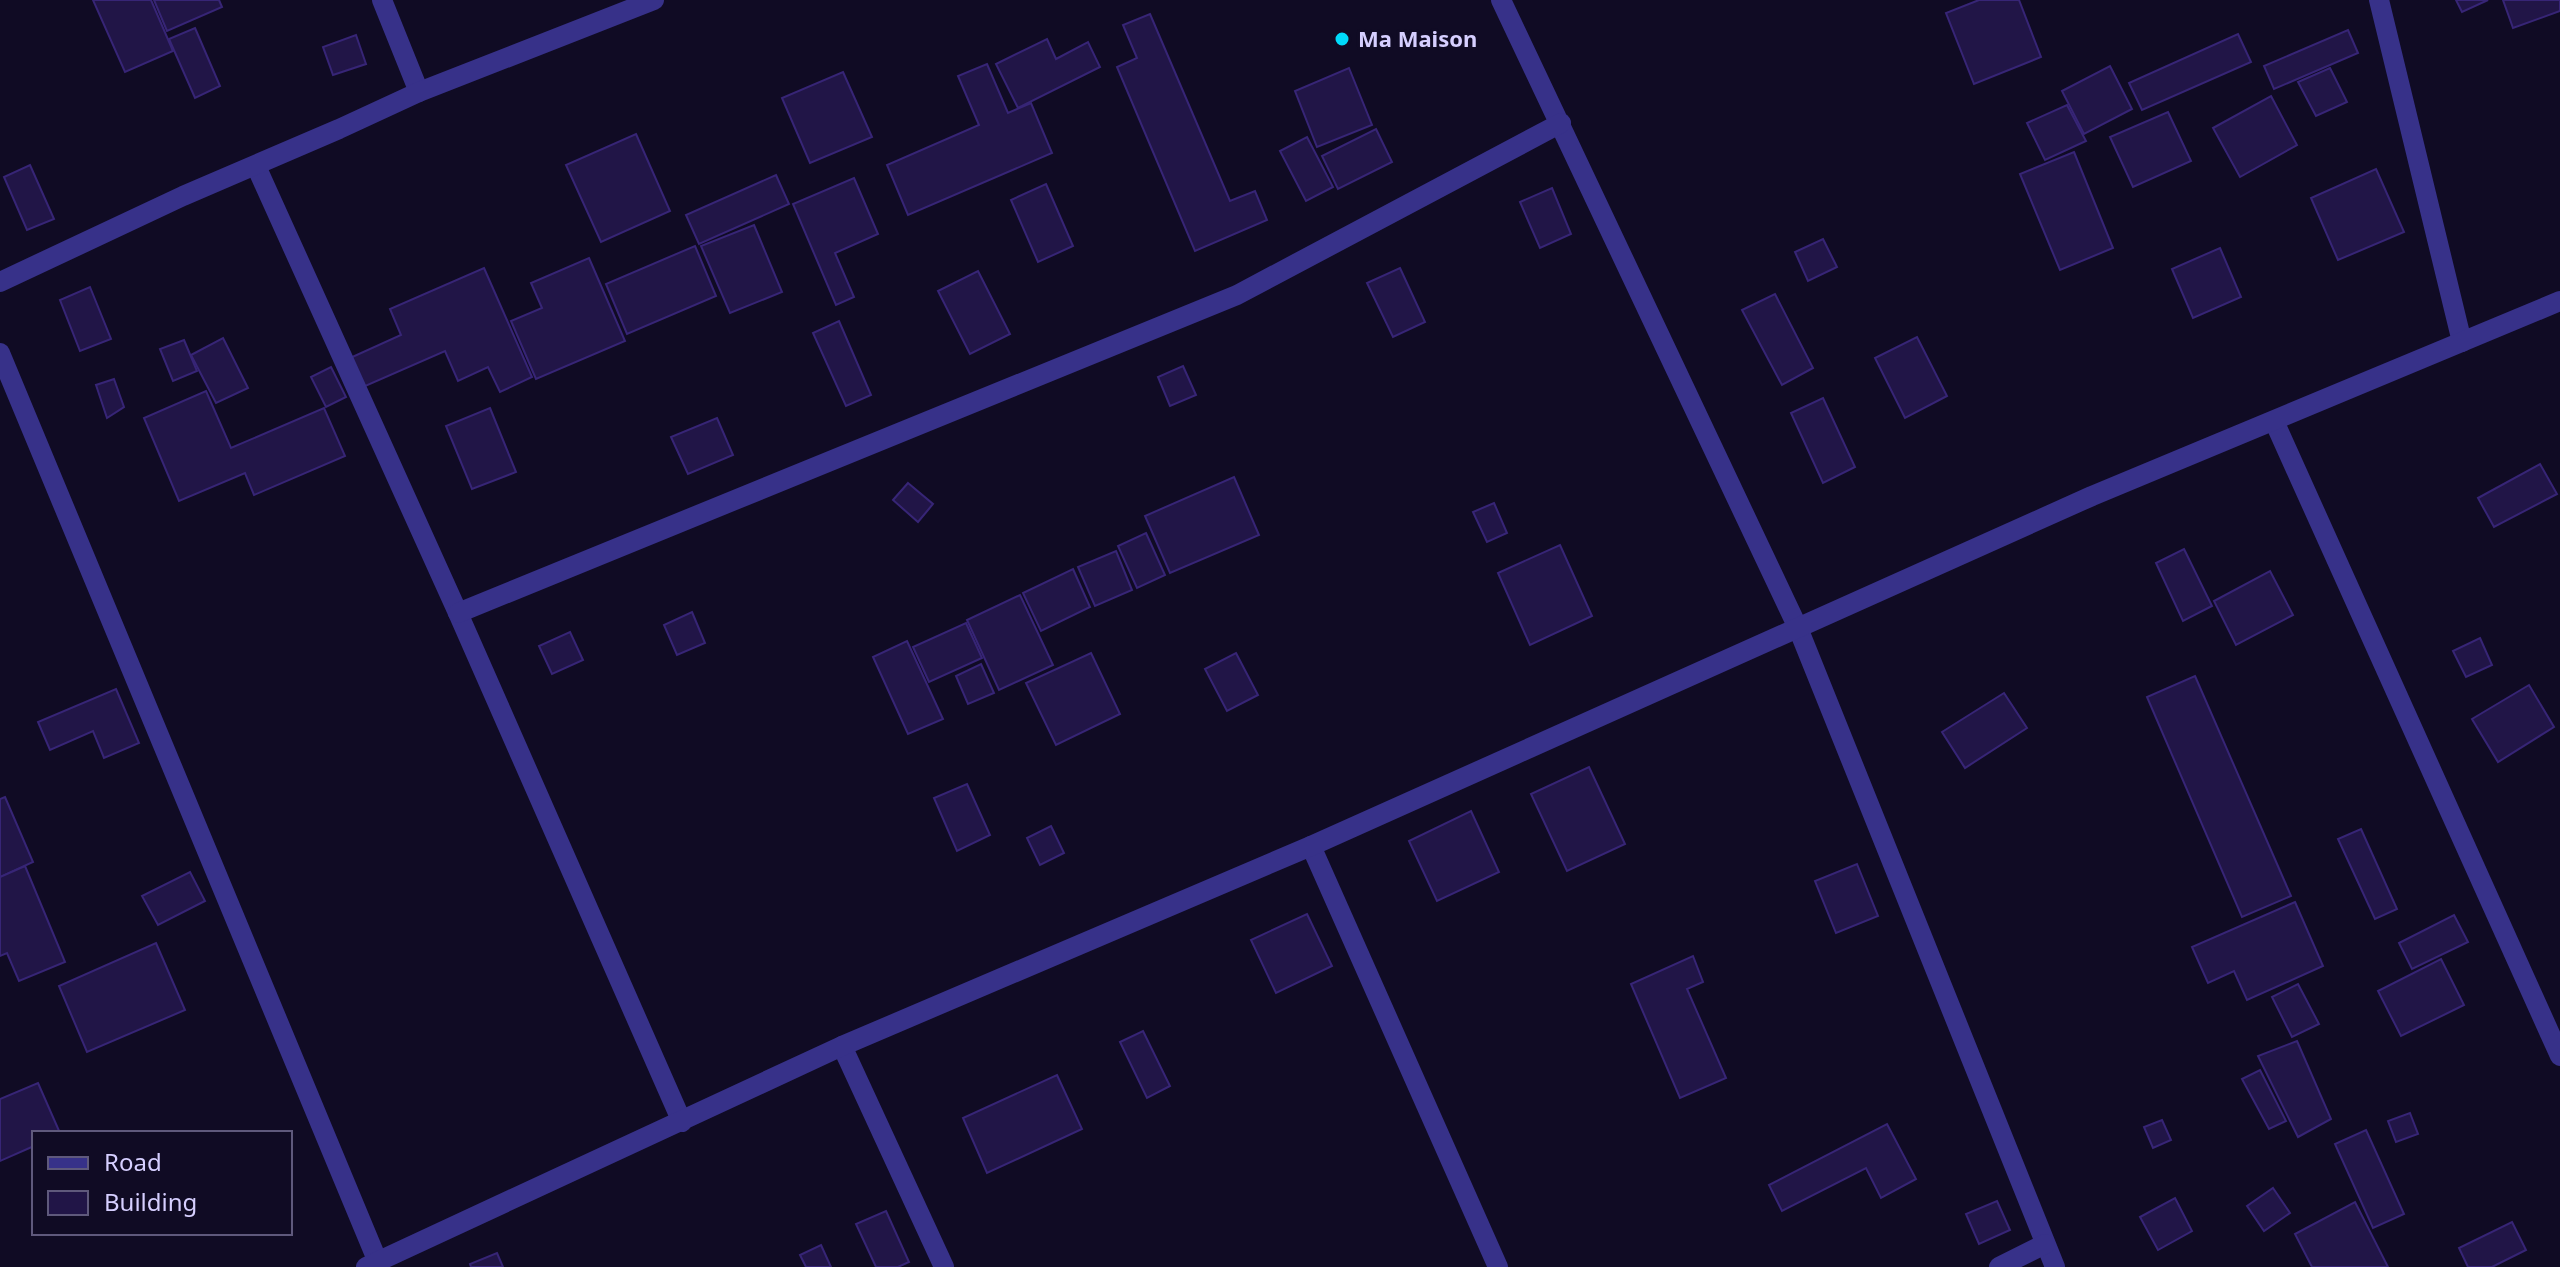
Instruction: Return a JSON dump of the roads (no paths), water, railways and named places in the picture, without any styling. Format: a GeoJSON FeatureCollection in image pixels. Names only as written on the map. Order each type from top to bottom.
{"type":"FeatureCollection","features":[{"type":"Feature","properties":{"kind":"street"},"geometry":{"type":"LineString","coordinates":[[382,0],[419,92]]}},
{"type":"Feature","properties":{"kind":"street"},"geometry":{"type":"LineString","coordinates":[[0,282],[183,196],[419,92],[654,0]]}},
{"type":"Feature","properties":{"kind":"street"},"geometry":{"type":"LineString","coordinates":[[1501,0],[1798,628],[2055,1267]]}},
{"type":"Feature","properties":{"kind":"street"},"geometry":{"type":"LineString","coordinates":[[2379,0],[2462,342]]}},
{"type":"Feature","properties":{"kind":"street"},"geometry":{"type":"LineString","coordinates":[[458,613],[1237,295],[1561,123]]}},
{"type":"Feature","properties":{"kind":"street"},"geometry":{"type":"LineString","coordinates":[[256,166],[458,613],[682,1122]]}},
{"type":"Feature","properties":{"kind":"street"},"geometry":{"type":"LineString","coordinates":[[0,353],[375,1265],[842,1046],[1311,846],[2092,496],[2560,301]]}},
{"type":"Feature","properties":{"kind":"street"},"geometry":{"type":"LineString","coordinates":[[2274,421],[2560,1056]]}},
{"type":"Feature","properties":{"kind":"street"},"geometry":{"type":"LineString","coordinates":[[1311,846],[1498,1267]]}},
{"type":"Feature","properties":{"kind":"street"},"geometry":{"type":"LineString","coordinates":[[842,1046],[944,1267]]}},
{"type":"Feature","properties":{"kind":"street"},"geometry":{"type":"LineString","coordinates":[[1999,1267],[2045,1244]]}},
{"type":"Feature","properties":{"kind":"place","name":"Ma Maison"},"geometry":{"type":"Point","coordinates":[1342,39]}}]}
